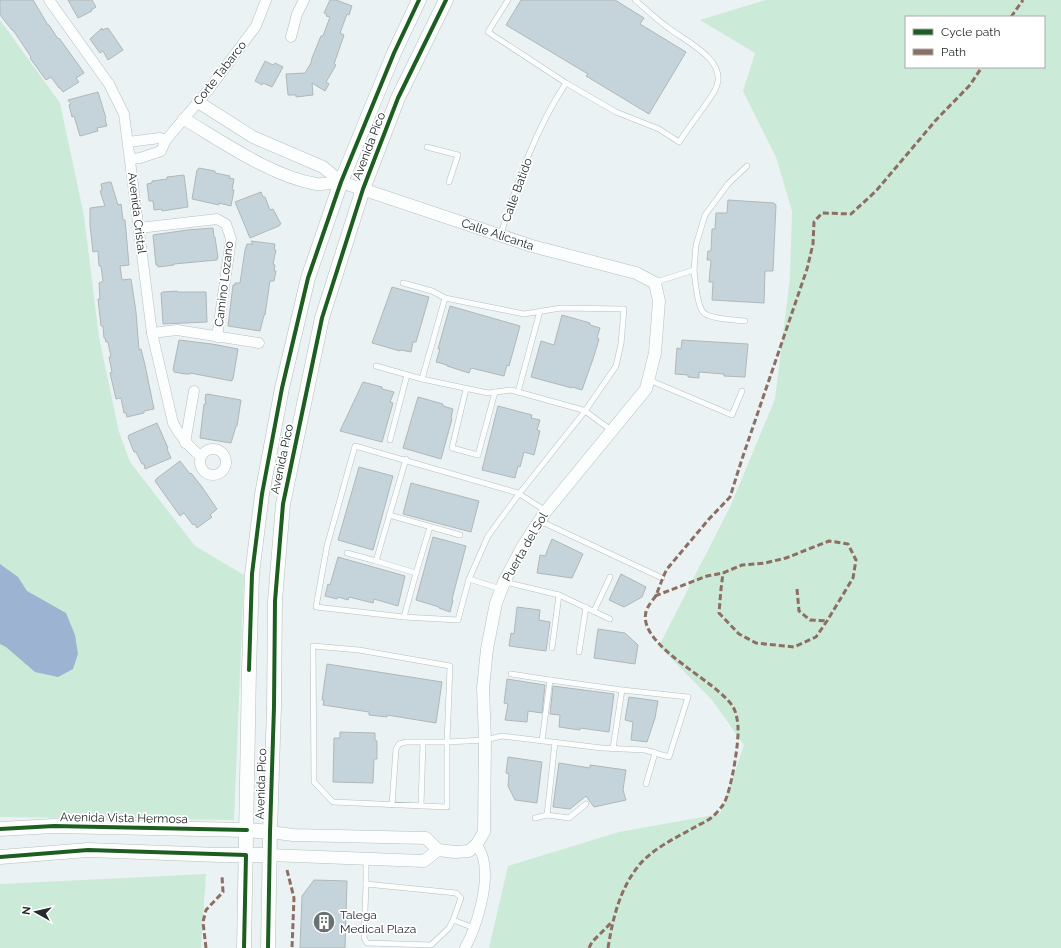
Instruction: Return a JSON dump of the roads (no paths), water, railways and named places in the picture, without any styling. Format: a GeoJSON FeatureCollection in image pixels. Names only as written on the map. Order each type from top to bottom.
{"type":"FeatureCollection","features":[{"type":"Feature","properties":{"kind":"main road","name":"Avenida Pico"},"geometry":{"type":"LineString","coordinates":[[244,948],[252,574],[262,494],[282,388],[308,278],[341,182],[394,53],[419,0]]}},
{"type":"Feature","properties":{"kind":"main road","name":"Avenida Pico"},"geometry":{"type":"LineString","coordinates":[[268,948],[275,601],[283,504],[322,318],[363,189],[398,98],[446,0]]}},
{"type":"Feature","properties":{"kind":"main road","name":"Avenida Vista Hermosa"},"geometry":{"type":"LineString","coordinates":[[0,829],[54,826],[247,830],[270,832]]}},
{"type":"Feature","properties":{"kind":"main road"},"geometry":{"type":"LineString","coordinates":[[0,858],[88,850],[269,855]]}},
{"type":"Feature","properties":{"kind":"street","name":"Avenida Cristal"},"geometry":{"type":"LineString","coordinates":[[49,0],[109,84],[118,99],[124,114],[152,333],[173,423],[185,443],[201,457]]}},
{"type":"Feature","properties":{"kind":"street","name":"Corte Tabarco"},"geometry":{"type":"LineString","coordinates":[[130,159],[140,158],[161,151],[166,140],[198,102],[256,26],[266,0]]}},
{"type":"Feature","properties":{"kind":"street"},"geometry":{"type":"LineString","coordinates":[[291,37],[297,14],[304,0]]}},
{"type":"Feature","properties":{"kind":"street","name":"Calle Alicanta"},"geometry":{"type":"LineString","coordinates":[[198,102],[253,137],[323,166],[341,182]]}},
{"type":"Feature","properties":{"kind":"street","name":"Calle Alicanta"},"geometry":{"type":"LineString","coordinates":[[184,119],[239,152],[282,174],[318,184],[341,182],[501,234],[532,246],[636,273],[655,283]]}},
{"type":"Feature","properties":{"kind":"street"},"geometry":{"type":"LineString","coordinates":[[128,142],[160,138],[166,140]]}},
{"type":"Feature","properties":{"kind":"street","name":"Camino Lozano"},"geometry":{"type":"LineString","coordinates":[[139,228],[217,219],[226,224],[231,239],[217,337]]}},
{"type":"Feature","properties":{"kind":"street","name":"Puerta del Sol"},"geometry":{"type":"LineString","coordinates":[[478,844],[484,832],[485,740],[483,688],[486,657],[496,603],[503,585],[523,546],[542,516],[646,389],[655,353],[659,301],[655,283]]}},
{"type":"Feature","properties":{"kind":"street"},"geometry":{"type":"LineString","coordinates":[[152,333],[177,330],[259,343]]}},
{"type":"Feature","properties":{"kind":"street"},"geometry":{"type":"LineString","coordinates":[[185,443],[194,391]]}},
{"type":"Feature","properties":{"kind":"street","name":"Avenida Vista Hermosa"},"geometry":{"type":"LineString","coordinates":[[270,832],[426,838],[438,850]]}},
{"type":"Feature","properties":{"kind":"street"},"geometry":{"type":"LineString","coordinates":[[269,855],[424,861],[438,850],[455,852],[469,851],[478,844],[484,859],[485,880],[482,905],[465,948]]}},
{"type":"Feature","properties":{"kind":"lane"},"geometry":{"type":"LineString","coordinates":[[508,0],[488,32],[566,83],[611,109],[659,129],[679,142],[714,92],[718,82],[717,72],[703,52],[666,26],[635,0]]}},
{"type":"Feature","properties":{"kind":"lane","name":"Calle Batido"},"geometry":{"type":"LineString","coordinates":[[501,234],[533,145],[553,103],[566,83]]}},
{"type":"Feature","properties":{"kind":"lane"},"geometry":{"type":"LineString","coordinates":[[427,147],[458,155],[449,182]]}},
{"type":"Feature","properties":{"kind":"lane"},"geometry":{"type":"LineString","coordinates":[[745,321],[709,316],[703,312],[698,298],[694,270],[696,245],[705,215],[728,184],[747,166]]}},
{"type":"Feature","properties":{"kind":"lane"},"geometry":{"type":"LineString","coordinates":[[655,283],[694,270]]}},
{"type":"Feature","properties":{"kind":"lane"},"geometry":{"type":"LineString","coordinates":[[403,283],[432,291],[445,298],[524,314],[560,308],[624,309],[621,344],[616,366],[586,412],[519,494],[488,536],[469,579],[458,620],[404,617],[316,607],[327,546],[356,446],[406,459],[519,494],[542,516],[662,578]]}},
{"type":"Feature","properties":{"kind":"lane"},"geometry":{"type":"LineString","coordinates":[[422,379],[445,298]]}},
{"type":"Feature","properties":{"kind":"lane"},"geometry":{"type":"LineString","coordinates":[[518,392],[540,311]]}},
{"type":"Feature","properties":{"kind":"lane"},"geometry":{"type":"LineString","coordinates":[[376,366],[422,379],[488,393],[511,390],[586,412],[611,430]]}},
{"type":"Feature","properties":{"kind":"lane"},"geometry":{"type":"LineString","coordinates":[[390,440],[407,375]]}},
{"type":"Feature","properties":{"kind":"lane"},"geometry":{"type":"LineString","coordinates":[[648,380],[732,415],[742,391]]}},
{"type":"Feature","properties":{"kind":"lane"},"geometry":{"type":"LineString","coordinates":[[466,389],[452,448],[478,455],[495,392]]}},
{"type":"Feature","properties":{"kind":"lane"},"geometry":{"type":"LineString","coordinates":[[376,561],[406,459]]}},
{"type":"Feature","properties":{"kind":"lane"},"geometry":{"type":"LineString","coordinates":[[389,515],[460,535]]}},
{"type":"Feature","properties":{"kind":"lane"},"geometry":{"type":"LineString","coordinates":[[404,617],[430,527]]}},
{"type":"Feature","properties":{"kind":"lane"},"geometry":{"type":"LineString","coordinates":[[347,553],[416,573]]}},
{"type":"Feature","properties":{"kind":"lane"},"geometry":{"type":"LineString","coordinates":[[594,612],[610,577]]}},
{"type":"Feature","properties":{"kind":"lane"},"geometry":{"type":"LineString","coordinates":[[469,579],[559,595],[610,619]]}},
{"type":"Feature","properties":{"kind":"lane"},"geometry":{"type":"LineString","coordinates":[[552,648],[559,595]]}},
{"type":"Feature","properties":{"kind":"lane"},"geometry":{"type":"LineString","coordinates":[[579,652],[586,607]]}},
{"type":"Feature","properties":{"kind":"lane"},"geometry":{"type":"LineString","coordinates":[[313,646],[359,650],[450,666],[447,742],[447,807],[392,804],[333,802],[314,782],[313,646]]}},
{"type":"Feature","properties":{"kind":"lane"},"geometry":{"type":"LineString","coordinates":[[392,804],[396,749],[399,744],[406,742],[485,740],[502,736],[602,748],[645,750],[668,757],[688,697],[622,690],[511,674]]}},
{"type":"Feature","properties":{"kind":"lane"},"geometry":{"type":"LineString","coordinates":[[542,741],[550,680]]}},
{"type":"Feature","properties":{"kind":"lane"},"geometry":{"type":"LineString","coordinates":[[613,748],[622,690]]}},
{"type":"Feature","properties":{"kind":"lane"},"geometry":{"type":"LineString","coordinates":[[421,806],[423,742]]}},
{"type":"Feature","properties":{"kind":"lane"},"geometry":{"type":"LineString","coordinates":[[547,815],[555,742]]}},
{"type":"Feature","properties":{"kind":"lane"},"geometry":{"type":"LineString","coordinates":[[646,784],[655,753]]}},
{"type":"Feature","properties":{"kind":"lane"},"geometry":{"type":"LineString","coordinates":[[535,818],[547,815],[570,818],[586,804]]}},
{"type":"Feature","properties":{"kind":"lane"},"geometry":{"type":"LineString","coordinates":[[366,859],[364,938],[367,943],[432,945],[448,928],[453,920],[461,898],[456,893],[366,884]]}},
{"type":"Feature","properties":{"kind":"lane"},"geometry":{"type":"LineString","coordinates":[[453,920],[474,928]]}},
{"type":"Feature","properties":{"kind":"water"},"geometry":{"type":"Polygon","coordinates":[[[0,564],[18,577],[27,591],[66,613],[75,635],[78,654],[73,669],[58,677],[35,672],[6,647],[0,644],[0,564]]]}},
{"type":"Feature","properties":{"kind":"place","name":"Talega Medical Plaza"},"geometry":{"type":"Point","coordinates":[324,922]}}]}
